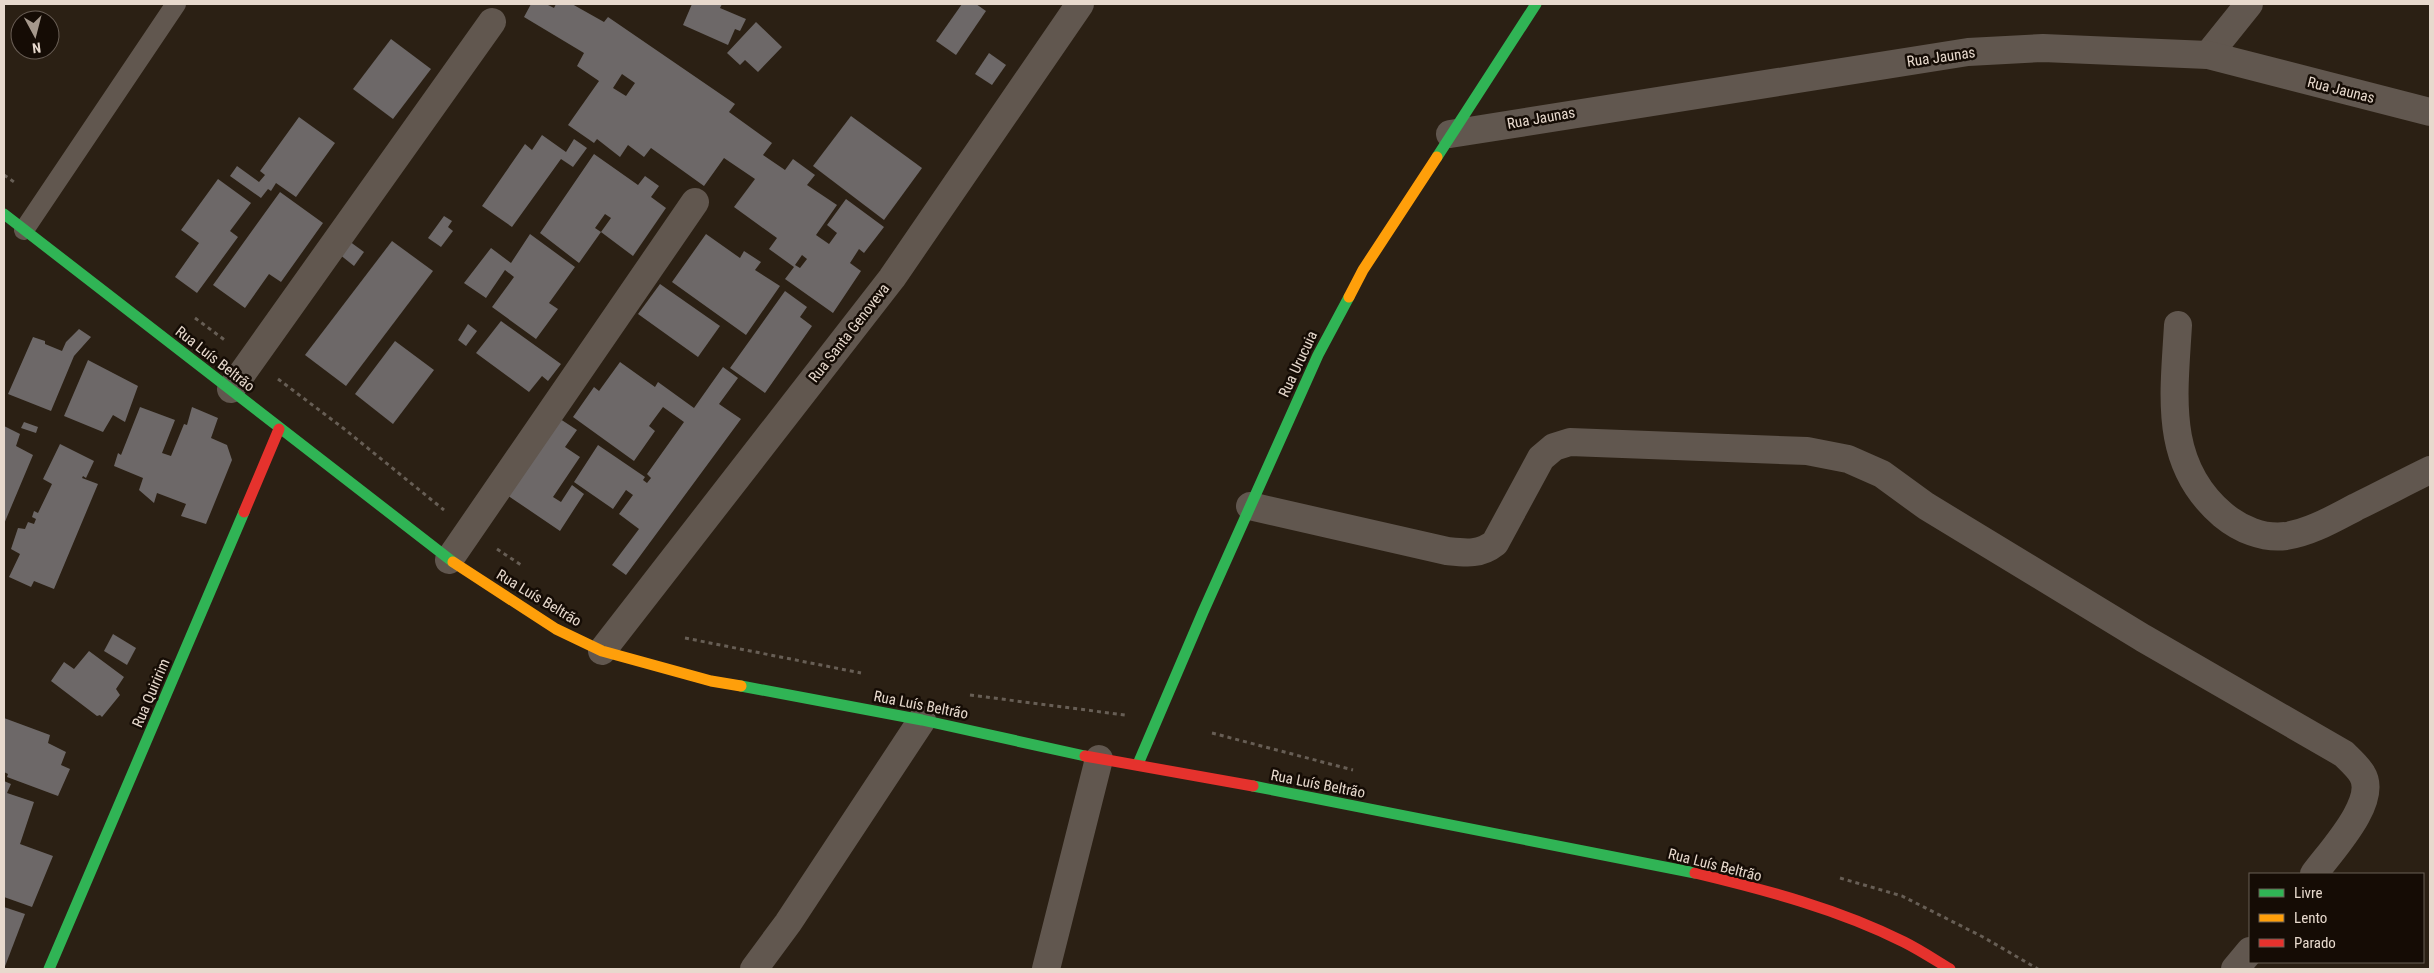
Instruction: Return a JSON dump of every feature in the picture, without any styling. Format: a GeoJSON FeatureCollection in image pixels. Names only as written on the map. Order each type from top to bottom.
{"type":"FeatureCollection","features":[{"type":"Feature","properties":{"kind":"main road","name":"Rua Urucuia"},"geometry":{"type":"LineString","coordinates":[[1138,764],[1318,355],[1363,270],[1536,4]]}},
{"type":"Feature","properties":{"kind":"main road","name":"Rua Luís Beltrão"},"geometry":{"type":"LineString","coordinates":[[4,214],[449,560],[556,629],[602,651],[711,681],[922,720],[1098,759],[1138,764],[1684,871],[1794,900],[1871,927],[1929,956],[1950,969]]}},
{"type":"Feature","properties":{"kind":"main road","name":"Rua Quiririm"},"geometry":{"type":"LineString","coordinates":[[49,969],[280,429]]}},
{"type":"Feature","properties":{"kind":"street","name":"Rua Santa Genoveva"},"geometry":{"type":"LineString","coordinates":[[602,651],[892,278],[1080,4]]}},
{"type":"Feature","properties":{"kind":"street"},"geometry":{"type":"LineString","coordinates":[[2208,55],[2249,4]]}},
{"type":"Feature","properties":{"kind":"street"},"geometry":{"type":"LineString","coordinates":[[231,389],[492,22]]}},
{"type":"Feature","properties":{"kind":"street","name":"Rua Jaunas"},"geometry":{"type":"LineString","coordinates":[[1450,134],[1968,52],[2043,48],[2208,55],[2430,112]]}},
{"type":"Feature","properties":{"kind":"street"},"geometry":{"type":"LineString","coordinates":[[449,560],[695,202]]}},
{"type":"Feature","properties":{"kind":"street"},"geometry":{"type":"LineString","coordinates":[[2178,325],[2174,394],[2178,444],[2188,474],[2210,503],[2231,521],[2255,534],[2284,536],[2317,527],[2430,470]]}},
{"type":"Feature","properties":{"kind":"street"},"geometry":{"type":"LineString","coordinates":[[1250,506],[1439,549],[1469,554],[1486,550],[1495,544],[1540,458],[1554,447],[1570,442],[1807,451],[1848,460],[1882,474],[1926,506],[2143,638],[2344,754],[2363,775],[2366,793],[2360,811],[2315,873]]}},
{"type":"Feature","properties":{"kind":"street"},"geometry":{"type":"LineString","coordinates":[[754,969],[788,923],[922,720]]}},
{"type":"Feature","properties":{"kind":"street"},"geometry":{"type":"LineString","coordinates":[[1046,969],[1098,759]]}},
{"type":"Feature","properties":{"kind":"street"},"geometry":{"type":"LineString","coordinates":[[2235,969],[2249,952]]}},
{"type":"Feature","properties":{"kind":"lane"},"geometry":{"type":"LineString","coordinates":[[24,230],[176,4]]}},
{"type":"Feature","properties":{"kind":"path"},"geometry":{"type":"LineString","coordinates":[[4,175],[43,204]]}},
{"type":"Feature","properties":{"kind":"path"},"geometry":{"type":"LineString","coordinates":[[194,317],[343,428],[470,531],[523,566]]}},
{"type":"Feature","properties":{"kind":"path"},"geometry":{"type":"LineString","coordinates":[[677,636],[863,673]]}},
{"type":"Feature","properties":{"kind":"path"},"geometry":{"type":"LineString","coordinates":[[960,693],[1130,715]]}},
{"type":"Feature","properties":{"kind":"building"},"geometry":{"type":"Polygon","coordinates":[[[531,4],[546,4],[554,8],[556,4],[572,4],[604,22],[608,17],[735,104],[729,112],[772,143],[763,155],[785,170],[793,159],[815,175],[807,185],[837,205],[816,235],[829,244],[837,233],[827,225],[846,199],[884,227],[864,253],[859,249],[850,263],[861,271],[833,313],[785,279],[794,267],[769,249],[777,238],[734,207],[755,179],[724,158],[704,186],[651,148],[644,157],[628,145],[620,157],[597,139],[594,143],[568,125],[599,81],[577,66],[584,53],[524,17],[531,4]],[[622,74],[613,88],[626,96],[635,83],[622,74]],[[802,255],[795,265],[800,268],[807,259],[802,255]]]}},
{"type":"Feature","properties":{"kind":"building"},"geometry":{"type":"Polygon","coordinates":[[[692,4],[722,4],[720,8],[746,19],[740,31],[735,29],[728,45],[683,25],[692,4]]]}},
{"type":"Feature","properties":{"kind":"building"},"geometry":{"type":"Polygon","coordinates":[[[962,4],[976,4],[986,11],[956,55],[936,41],[962,4]]]}},
{"type":"Feature","properties":{"kind":"building"},"geometry":{"type":"Polygon","coordinates":[[[756,22],[782,47],[758,72],[745,60],[740,65],[727,53],[756,22]]]}},
{"type":"Feature","properties":{"kind":"building"},"geometry":{"type":"Polygon","coordinates":[[[391,39],[431,69],[393,119],[353,89],[391,39]]]}},
{"type":"Feature","properties":{"kind":"building"},"geometry":{"type":"Polygon","coordinates":[[[989,53],[1006,65],[992,85],[975,74],[989,53]]]}},
{"type":"Feature","properties":{"kind":"building"},"geometry":{"type":"Polygon","coordinates":[[[851,116],[922,168],[884,220],[813,166],[851,116]]]}},
{"type":"Feature","properties":{"kind":"building"},"geometry":{"type":"Polygon","coordinates":[[[299,117],[335,143],[296,197],[276,183],[271,191],[268,189],[261,198],[230,176],[237,166],[259,182],[265,175],[260,171],[299,117]]]}},
{"type":"Feature","properties":{"kind":"building"},"geometry":{"type":"Polygon","coordinates":[[[542,135],[566,152],[574,139],[587,148],[573,167],[561,159],[512,227],[482,206],[525,144],[532,150],[542,135]]]}},
{"type":"Feature","properties":{"kind":"building"},"geometry":{"type":"Polygon","coordinates":[[[594,154],[638,185],[645,176],[659,186],[651,197],[666,208],[633,256],[601,232],[579,263],[540,233],[594,154]],[[605,214],[595,228],[601,232],[611,218],[605,214]]]}},
{"type":"Feature","properties":{"kind":"building"},"geometry":{"type":"Polygon","coordinates":[[[218,179],[251,203],[230,231],[238,237],[197,293],[175,277],[199,243],[181,230],[218,179]]]}},
{"type":"Feature","properties":{"kind":"building"},"geometry":{"type":"Polygon","coordinates":[[[280,192],[323,223],[281,282],[269,274],[245,308],[213,285],[280,192]]]}},
{"type":"Feature","properties":{"kind":"building"},"geometry":{"type":"Polygon","coordinates":[[[444,216],[452,221],[448,227],[453,231],[441,247],[428,238],[444,216]]]}},
{"type":"Feature","properties":{"kind":"building"},"geometry":{"type":"Polygon","coordinates":[[[530,234],[575,267],[549,303],[558,309],[536,339],[492,307],[514,277],[505,270],[486,298],[464,283],[491,248],[511,263],[530,234]]]}},
{"type":"Feature","properties":{"kind":"building"},"geometry":{"type":"Polygon","coordinates":[[[706,234],[740,258],[744,251],[761,262],[755,270],[780,286],[746,335],[672,282],[706,234]]]}},
{"type":"Feature","properties":{"kind":"building"},"geometry":{"type":"Polygon","coordinates":[[[349,241],[364,252],[354,266],[339,254],[349,241]]]}},
{"type":"Feature","properties":{"kind":"building"},"geometry":{"type":"Polygon","coordinates":[[[392,241],[433,271],[346,386],[305,355],[392,241]]]}},
{"type":"Feature","properties":{"kind":"building"},"geometry":{"type":"Polygon","coordinates":[[[660,284],[720,326],[698,357],[638,314],[660,284]]]}},
{"type":"Feature","properties":{"kind":"building"},"geometry":{"type":"Polygon","coordinates":[[[785,291],[807,307],[800,317],[812,326],[765,393],[730,368],[785,291]]]}},
{"type":"Feature","properties":{"kind":"building"},"geometry":{"type":"Polygon","coordinates":[[[501,321],[561,364],[548,381],[542,376],[529,392],[476,353],[501,321]]]}},
{"type":"Feature","properties":{"kind":"building"},"geometry":{"type":"Polygon","coordinates":[[[468,324],[477,331],[466,346],[458,340],[468,324]]]}},
{"type":"Feature","properties":{"kind":"building"},"geometry":{"type":"Polygon","coordinates":[[[79,329],[91,337],[74,356],[51,411],[8,394],[33,337],[45,341],[45,344],[62,351],[66,342],[79,329]]]}},
{"type":"Feature","properties":{"kind":"building"},"geometry":{"type":"Polygon","coordinates":[[[395,341],[434,370],[393,424],[355,394],[395,341]]]}},
{"type":"Feature","properties":{"kind":"building"},"geometry":{"type":"Polygon","coordinates":[[[88,360],[138,386],[125,422],[113,415],[103,432],[64,416],[88,360]]]}},
{"type":"Feature","properties":{"kind":"building"},"geometry":{"type":"Polygon","coordinates":[[[620,362],[655,387],[658,382],[694,408],[723,367],[738,378],[719,404],[741,419],[626,575],[612,565],[639,529],[619,514],[633,495],[626,490],[613,509],[574,482],[598,445],[645,477],[643,480],[647,483],[651,478],[647,474],[684,422],[663,407],[649,426],[655,431],[634,461],[573,417],[594,387],[599,391],[620,362]]]}},
{"type":"Feature","properties":{"kind":"building"},"geometry":{"type":"Polygon","coordinates":[[[140,407],[175,420],[162,453],[171,456],[184,424],[187,425],[192,407],[218,418],[211,438],[227,445],[232,460],[206,524],[181,516],[186,504],[157,493],[154,503],[139,490],[143,478],[114,466],[118,453],[121,455],[140,407]]]}},
{"type":"Feature","properties":{"kind":"building"},"geometry":{"type":"Polygon","coordinates":[[[554,415],[577,430],[565,447],[580,457],[553,497],[561,502],[572,485],[584,494],[560,531],[507,495],[554,415]]]}},
{"type":"Feature","properties":{"kind":"building"},"geometry":{"type":"Polygon","coordinates":[[[24,422],[38,427],[36,433],[21,428],[24,422]]]}},
{"type":"Feature","properties":{"kind":"building"},"geometry":{"type":"Polygon","coordinates":[[[4,426],[20,434],[16,446],[33,455],[4,524],[4,426]]]}},
{"type":"Feature","properties":{"kind":"building"},"geometry":{"type":"Polygon","coordinates":[[[60,444],[94,461],[86,478],[83,476],[82,478],[98,484],[54,589],[34,581],[31,587],[9,577],[20,554],[11,549],[18,528],[25,529],[28,522],[34,524],[36,519],[32,517],[34,511],[38,513],[52,484],[43,479],[60,444]]]}},
{"type":"Feature","properties":{"kind":"building"},"geometry":{"type":"Polygon","coordinates":[[[113,634],[136,648],[127,665],[104,651],[113,634]]]}},
{"type":"Feature","properties":{"kind":"building"},"geometry":{"type":"Polygon","coordinates":[[[89,651],[124,677],[116,689],[120,695],[102,717],[100,715],[97,716],[51,681],[64,662],[74,669],[89,651]]]}},
{"type":"Feature","properties":{"kind":"building"},"geometry":{"type":"Polygon","coordinates":[[[4,718],[50,735],[48,743],[66,752],[61,765],[70,769],[58,796],[7,777],[8,774],[4,772],[4,718]]]}},
{"type":"Feature","properties":{"kind":"building"},"geometry":{"type":"Polygon","coordinates":[[[4,781],[11,784],[7,793],[34,802],[20,844],[53,856],[32,907],[4,897],[4,781]]]}},
{"type":"Feature","properties":{"kind":"building"},"geometry":{"type":"Polygon","coordinates":[[[4,907],[25,914],[4,969],[4,907]]]}},
{"type":"Feature","properties":{"kind":"traffic: fast"},"geometry":{"type":"LineString","coordinates":[[1437,157],[1536,4]]}},
{"type":"Feature","properties":{"kind":"traffic: fast"},"geometry":{"type":"LineString","coordinates":[[4,214],[453,562]]}},
{"type":"Feature","properties":{"kind":"traffic: fast"},"geometry":{"type":"LineString","coordinates":[[1138,764],[1203,612],[1318,355],[1349,297]]}},
{"type":"Feature","properties":{"kind":"traffic: fast"},"geometry":{"type":"LineString","coordinates":[[49,969],[244,512]]}},
{"type":"Feature","properties":{"kind":"traffic: fast"},"geometry":{"type":"LineString","coordinates":[[741,686],[922,720],[1085,756]]}},
{"type":"Feature","properties":{"kind":"traffic: fast"},"geometry":{"type":"LineString","coordinates":[[1253,786],[1695,873]]}},
{"type":"Feature","properties":{"kind":"traffic: slow"},"geometry":{"type":"LineString","coordinates":[[1349,297],[1363,270],[1437,157]]}},
{"type":"Feature","properties":{"kind":"traffic: slow"},"geometry":{"type":"LineString","coordinates":[[453,562],[556,629],[602,651],[711,681],[741,686]]}},
{"type":"Feature","properties":{"kind":"traffic: jam"},"geometry":{"type":"LineString","coordinates":[[244,512],[279,429]]}},
{"type":"Feature","properties":{"kind":"traffic: jam"},"geometry":{"type":"LineString","coordinates":[[1085,756],[1253,786]]}},
{"type":"Feature","properties":{"kind":"traffic: jam"},"geometry":{"type":"LineString","coordinates":[[1695,873],[1748,886],[1828,910],[1904,942],[1950,969]]}}]}
